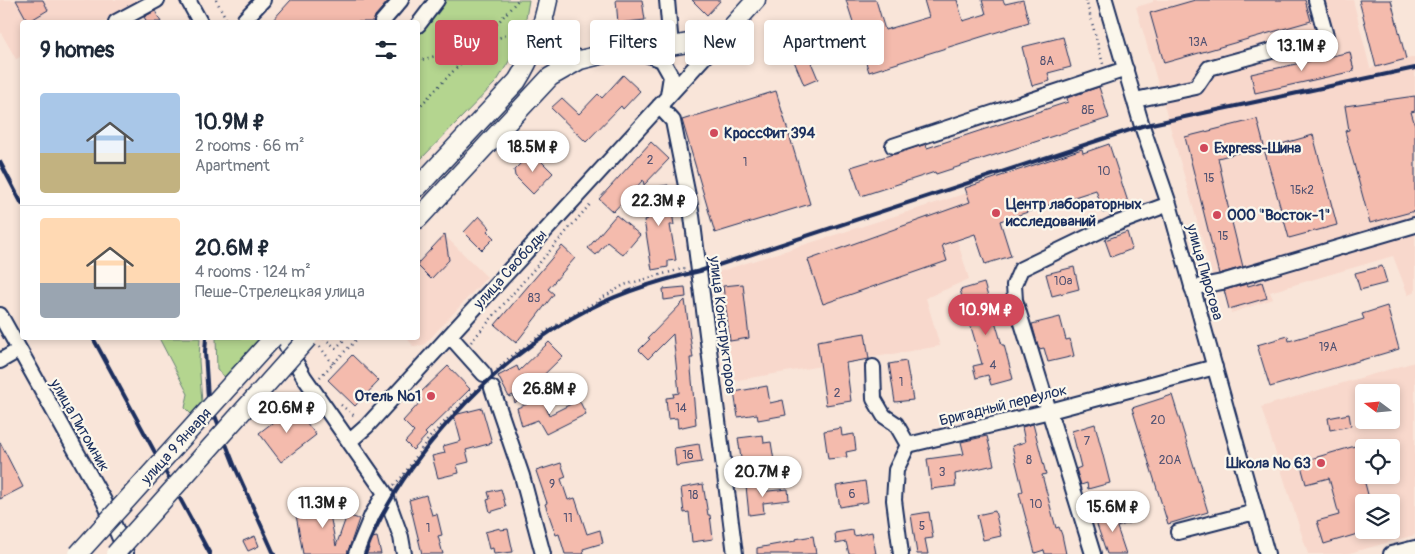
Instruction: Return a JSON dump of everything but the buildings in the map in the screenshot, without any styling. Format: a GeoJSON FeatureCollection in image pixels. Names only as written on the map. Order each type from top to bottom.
{"type":"FeatureCollection","features":[{"type":"Feature","properties":{"kind":"main road"},"geometry":{"type":"LineString","coordinates":[[420,185],[517,81],[526,67],[535,46],[548,0]]}},
{"type":"Feature","properties":{"kind":"main road","name":"улица Свободы"},"geometry":{"type":"LineString","coordinates":[[738,20],[756,0]]}},
{"type":"Feature","properties":{"kind":"main road","name":"улица Свободы"},"geometry":{"type":"LineString","coordinates":[[580,60],[590,58]]}},
{"type":"Feature","properties":{"kind":"main road","name":"улица Свободы"},"geometry":{"type":"LineString","coordinates":[[420,217],[550,76],[571,65]]}},
{"type":"Feature","properties":{"kind":"main road","name":"улица 9 Января"},"geometry":{"type":"LineString","coordinates":[[78,554],[278,340]]}},
{"type":"Feature","properties":{"kind":"main road","name":"улица 9 Января"},"geometry":{"type":"LineString","coordinates":[[115,554],[313,341]]}},
{"type":"Feature","properties":{"kind":"street"},"geometry":{"type":"LineString","coordinates":[[120,20],[157,0]]}},
{"type":"Feature","properties":{"kind":"street"},"geometry":{"type":"LineString","coordinates":[[188,0],[199,20]]}},
{"type":"Feature","properties":{"kind":"street"},"geometry":{"type":"LineString","coordinates":[[245,20],[263,0]]}},
{"type":"Feature","properties":{"kind":"street"},"geometry":{"type":"LineString","coordinates":[[384,20],[401,0]]}},
{"type":"Feature","properties":{"kind":"street"},"geometry":{"type":"LineString","coordinates":[[420,22],[437,0]]}},
{"type":"Feature","properties":{"kind":"street"},"geometry":{"type":"LineString","coordinates":[[667,0],[669,20]]}},
{"type":"Feature","properties":{"kind":"street","name":"улица Пирогова"},"geometry":{"type":"LineString","coordinates":[[1105,0],[1169,204],[1267,554]]}},
{"type":"Feature","properties":{"kind":"street"},"geometry":{"type":"LineString","coordinates":[[1135,100],[1196,87],[1209,68],[1326,36],[1316,0]]}},
{"type":"Feature","properties":{"kind":"street"},"geometry":{"type":"LineString","coordinates":[[663,100],[671,76],[665,65]]}},
{"type":"Feature","properties":{"kind":"street","name":"улица Свободы"},"geometry":{"type":"LineString","coordinates":[[350,441],[367,426],[450,336],[696,65]]}},
{"type":"Feature","properties":{"kind":"street"},"geometry":{"type":"LineString","coordinates":[[893,146],[1126,70]]}},
{"type":"Feature","properties":{"kind":"street","name":"улица Конструкторов"},"geometry":{"type":"LineString","coordinates":[[663,100],[672,121],[692,216],[735,554]]}},
{"type":"Feature","properties":{"kind":"street"},"geometry":{"type":"LineString","coordinates":[[1093,554],[1015,300],[1014,285],[1021,269],[1110,226],[1169,204]]}},
{"type":"Feature","properties":{"kind":"street"},"geometry":{"type":"LineString","coordinates":[[1192,288],[1222,282],[1415,225]]}},
{"type":"Feature","properties":{"kind":"street","name":"улица Питомник"},"geometry":{"type":"LineString","coordinates":[[0,315],[104,501],[127,554]]}},
{"type":"Feature","properties":{"kind":"street"},"geometry":{"type":"LineString","coordinates":[[450,336],[488,380],[522,476],[543,554]]}},
{"type":"Feature","properties":{"kind":"street"},"geometry":{"type":"LineString","coordinates":[[280,340],[385,493],[401,537],[404,554]]}},
{"type":"Feature","properties":{"kind":"street"},"geometry":{"type":"LineString","coordinates":[[0,360],[19,350]]}},
{"type":"Feature","properties":{"kind":"street"},"geometry":{"type":"LineString","coordinates":[[873,367],[874,398],[884,416],[896,424],[908,445],[896,470],[894,500],[901,554]]}},
{"type":"Feature","properties":{"kind":"street","name":"Бригадный переулок"},"geometry":{"type":"LineString","coordinates":[[908,445],[1050,411],[1215,367]]}},
{"type":"Feature","properties":{"kind":"street"},"geometry":{"type":"LineString","coordinates":[[356,554],[372,515],[385,493]]}},
{"type":"Feature","properties":{"kind":"street"},"geometry":{"type":"LineString","coordinates":[[1178,532],[1255,512]]}},
{"type":"Feature","properties":{"kind":"street"},"geometry":{"type":"LineString","coordinates":[[1391,554],[1415,548]]}},
{"type":"Feature","properties":{"kind":"path"},"geometry":{"type":"LineString","coordinates":[[216,0],[227,20]]}},
{"type":"Feature","properties":{"kind":"path"},"geometry":{"type":"LineString","coordinates":[[498,23],[518,0]]}},
{"type":"Feature","properties":{"kind":"path"},"geometry":{"type":"LineString","coordinates":[[1086,0],[1106,76]]}},
{"type":"Feature","properties":{"kind":"path"},"geometry":{"type":"LineString","coordinates":[[420,59],[435,55]]}},
{"type":"Feature","properties":{"kind":"path"},"geometry":{"type":"LineString","coordinates":[[420,106],[459,65]]}},
{"type":"Feature","properties":{"kind":"path"},"geometry":{"type":"LineString","coordinates":[[385,493],[402,477],[429,438],[508,359],[544,332],[624,285],[699,264]]}},
{"type":"Feature","properties":{"kind":"path"},"geometry":{"type":"LineString","coordinates":[[326,340],[336,348],[344,340]]}},
{"type":"Feature","properties":{"kind":"path"},"geometry":{"type":"LineString","coordinates":[[324,384],[320,378],[356,340]]}},
{"type":"Feature","properties":{"kind":"path"},"geometry":{"type":"LineString","coordinates":[[313,341],[333,364]]}},
{"type":"Feature","properties":{"kind":"path"},"geometry":{"type":"LineString","coordinates":[[338,402],[367,426]]}},
{"type":"Feature","properties":{"kind":"shaded area"},"geometry":{"type":"Polygon","coordinates":[[[0,0],[149,0],[110,20],[20,20],[20,57],[16,59],[0,31],[0,0]]]}},
{"type":"Feature","properties":{"kind":"shaded area"},"geometry":{"type":"Polygon","coordinates":[[[1153,0],[1353,0],[1370,68],[1415,57],[1415,292],[1408,295],[1393,256],[1270,292],[1273,299],[1231,313],[1220,276],[1213,277],[1136,7],[1153,2],[1153,0]]]}},
{"type":"Feature","properties":{"kind":"shaded area"},"geometry":{"type":"Polygon","coordinates":[[[967,193],[970,202],[948,210],[969,279],[926,298],[940,346],[732,381],[718,272],[967,193]]]}},
{"type":"Feature","properties":{"kind":"shaded area"},"geometry":{"type":"Polygon","coordinates":[[[444,235],[487,277],[424,345],[413,346],[408,340],[420,340],[420,261],[444,235]]]}},
{"type":"Feature","properties":{"kind":"shaded area","name":"Школа № 63"},"geometry":{"type":"Polygon","coordinates":[[[1415,362],[1415,535],[1346,554],[1308,554],[1261,407],[1415,362]]]}},
{"type":"Feature","properties":{"kind":"green space"},"geometry":{"type":"Polygon","coordinates":[[[447,0],[529,0],[525,20],[508,20],[508,63],[497,81],[420,160],[420,33],[447,0]]]}},
{"type":"Feature","properties":{"kind":"green space"},"geometry":{"type":"Polygon","coordinates":[[[160,340],[200,340],[199,361],[202,403],[191,414],[185,408],[188,394],[160,340]]]}},
{"type":"Feature","properties":{"kind":"green space"},"geometry":{"type":"Polygon","coordinates":[[[216,340],[258,340],[225,377],[217,370],[216,340]]]}},
{"type":"Feature","properties":{"kind":"railway"},"geometry":{"type":"LineString","coordinates":[[365,554],[380,520],[400,486],[423,452],[450,420],[509,362],[572,318],[603,302],[650,284],[700,271],[1142,126],[1415,68]]}},
{"type":"Feature","properties":{"kind":"railway"},"geometry":{"type":"LineString","coordinates":[[0,162],[20,200]]}},
{"type":"Feature","properties":{"kind":"railway"},"geometry":{"type":"LineString","coordinates":[[94,340],[210,554]]}},
{"type":"Feature","properties":{"kind":"railway"},"geometry":{"type":"LineString","coordinates":[[206,340],[208,398],[235,467],[274,554]]}},
{"type":"Feature","properties":{"kind":"place","name":"КроссФит 394"},"geometry":{"type":"Point","coordinates":[714,133]}},
{"type":"Feature","properties":{"kind":"place","name":"Express-Шина"},"geometry":{"type":"Point","coordinates":[1204,148]}},
{"type":"Feature","properties":{"kind":"place","name":"Центр лабораторных исследований"},"geometry":{"type":"Point","coordinates":[996,213]}},
{"type":"Feature","properties":{"kind":"place","name":"ООО \"Восток-1\""},"geometry":{"type":"Point","coordinates":[1217,215]}},
{"type":"Feature","properties":{"kind":"place","name":"Отель №1"},"geometry":{"type":"Point","coordinates":[431,396]}},
{"type":"Feature","properties":{"kind":"place","name":"Школа № 63"},"geometry":{"type":"Point","coordinates":[1321,463]}}]}
